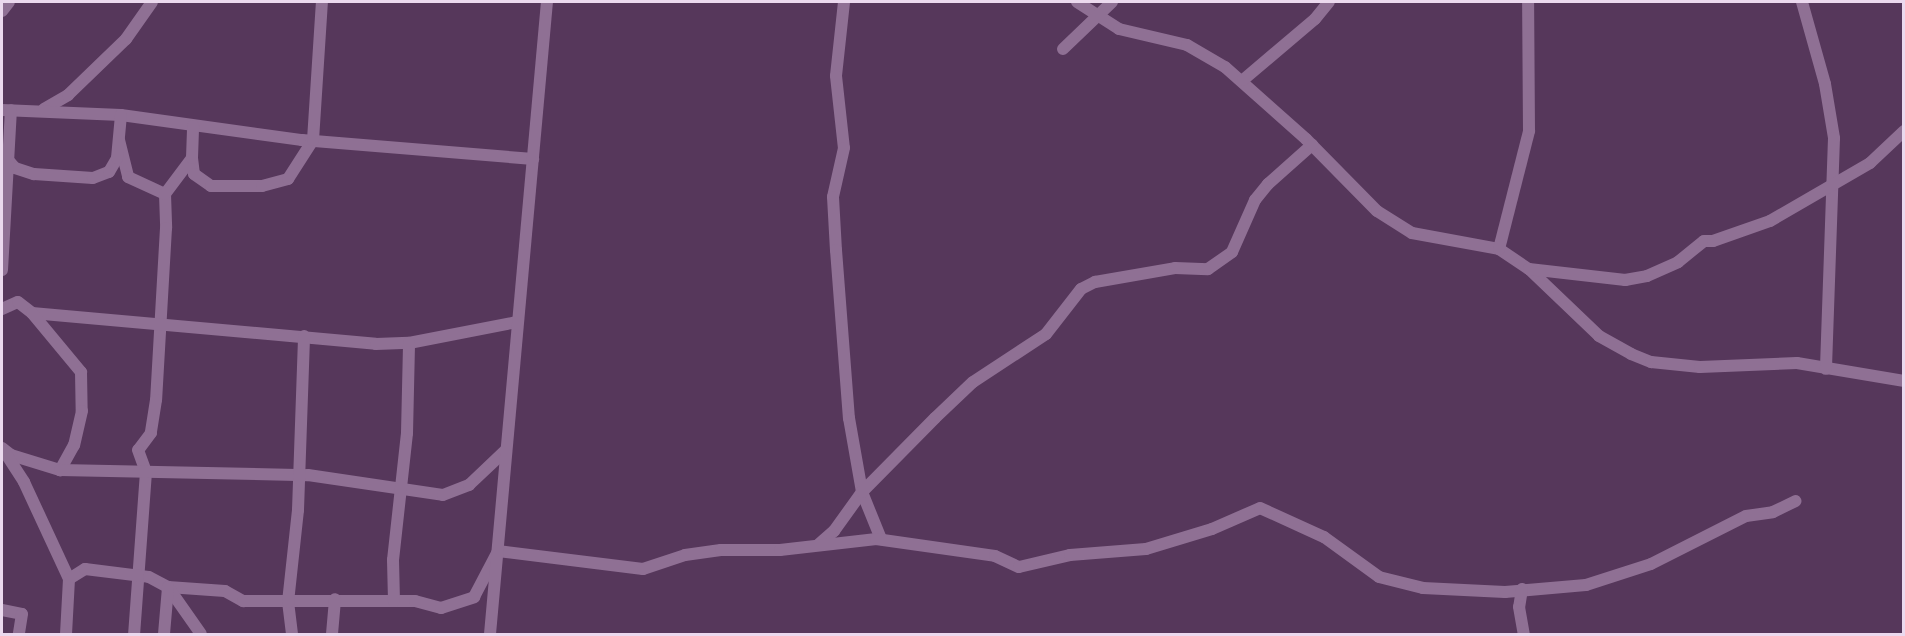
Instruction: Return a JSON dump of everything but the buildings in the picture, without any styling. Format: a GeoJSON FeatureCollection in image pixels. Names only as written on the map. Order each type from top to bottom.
{"type":"FeatureCollection","features":[{"type":"Feature","properties":{"kind":"street"},"geometry":{"type":"LineString","coordinates":[[2,10],[9,2]]}},
{"type":"Feature","properties":{"kind":"street"},"geometry":{"type":"LineString","coordinates":[[40,110],[53,107],[68,95],[126,39],[152,2]]}},
{"type":"Feature","properties":{"kind":"street"},"geometry":{"type":"LineString","coordinates":[[193,126],[194,174],[211,186],[262,186],[288,179],[313,140],[322,2]]}},
{"type":"Feature","properties":{"kind":"street"},"geometry":{"type":"LineString","coordinates":[[490,634],[547,2]]}},
{"type":"Feature","properties":{"kind":"street"},"geometry":{"type":"LineString","coordinates":[[844,2],[836,76],[844,148],[833,196],[849,418],[862,492],[881,539]]}},
{"type":"Feature","properties":{"kind":"street"},"geometry":{"type":"LineString","coordinates":[[1077,2],[1128,32],[1197,49],[1243,80],[1312,145],[1363,200],[1401,227],[1412,233],[1499,249],[1529,269],[1599,336],[1642,359],[1700,367],[1774,362],[1904,381]]}},
{"type":"Feature","properties":{"kind":"street"},"geometry":{"type":"LineString","coordinates":[[1063,49],[1112,2]]}},
{"type":"Feature","properties":{"kind":"street"},"geometry":{"type":"LineString","coordinates":[[1243,80],[1315,19],[1329,2]]}},
{"type":"Feature","properties":{"kind":"street"},"geometry":{"type":"LineString","coordinates":[[1499,249],[1529,131],[1528,2]]}},
{"type":"Feature","properties":{"kind":"street"},"geometry":{"type":"LineString","coordinates":[[1802,2],[1832,117],[1833,251],[1826,369]]}},
{"type":"Feature","properties":{"kind":"street"},"geometry":{"type":"LineString","coordinates":[[2,270],[6,110],[121,115],[313,140],[532,159]]}},
{"type":"Feature","properties":{"kind":"street"},"geometry":{"type":"LineString","coordinates":[[4,157],[15,168],[34,174],[93,178],[109,172],[117,158],[121,115]]}},
{"type":"Feature","properties":{"kind":"street"},"geometry":{"type":"LineString","coordinates":[[1529,269],[1625,280],[1647,276],[1677,262],[1704,241],[1754,229],[1870,163],[1904,131]]}},
{"type":"Feature","properties":{"kind":"street"},"geometry":{"type":"LineString","coordinates":[[119,140],[128,177],[165,194]]}},
{"type":"Feature","properties":{"kind":"street"},"geometry":{"type":"LineString","coordinates":[[819,544],[834,531],[862,492],[973,382],[1046,334],[1081,289],[1095,282],[1175,268],[1208,269],[1232,252],[1255,200],[1268,184],[1312,145]]}},
{"type":"Feature","properties":{"kind":"street"},"geometry":{"type":"LineString","coordinates":[[134,634],[146,472],[138,450],[151,433],[163,322],[165,194],[192,158]]}},
{"type":"Feature","properties":{"kind":"street"},"geometry":{"type":"LineString","coordinates":[[2,309],[18,302],[32,313],[81,372],[82,411],[74,446],[60,470]]}},
{"type":"Feature","properties":{"kind":"street"},"geometry":{"type":"LineString","coordinates":[[32,313],[409,343],[518,322]]}},
{"type":"Feature","properties":{"kind":"street"},"geometry":{"type":"LineString","coordinates":[[292,634],[288,602],[298,510],[297,475],[303,336]]}},
{"type":"Feature","properties":{"kind":"street"},"geometry":{"type":"LineString","coordinates":[[394,601],[399,487],[407,433],[409,343]]}},
{"type":"Feature","properties":{"kind":"street"},"geometry":{"type":"LineString","coordinates":[[2,449],[60,470],[297,475],[399,487],[443,495],[458,492],[506,450]]}},
{"type":"Feature","properties":{"kind":"street"},"geometry":{"type":"LineString","coordinates":[[2,449],[24,482],[69,579],[66,634]]}},
{"type":"Feature","properties":{"kind":"street"},"geometry":{"type":"LineString","coordinates":[[498,551],[643,569],[685,555],[881,539],[995,556],[1023,566],[1070,555],[1153,548],[1260,508],[1324,537],[1379,577],[1423,588],[1505,592],[1586,585],[1651,564],[1719,527],[1746,516],[1773,512],[1796,501]]}},
{"type":"Feature","properties":{"kind":"street"},"geometry":{"type":"LineString","coordinates":[[69,579],[85,569],[139,576],[168,587],[225,591],[243,601],[288,602],[335,599],[394,601],[441,608],[474,597],[498,551]]}},
{"type":"Feature","properties":{"kind":"street"},"geometry":{"type":"LineString","coordinates":[[164,634],[168,587]]}},
{"type":"Feature","properties":{"kind":"street"},"geometry":{"type":"LineString","coordinates":[[168,587],[201,634]]}},
{"type":"Feature","properties":{"kind":"street"},"geometry":{"type":"LineString","coordinates":[[1522,589],[1519,607],[1524,634]]}},
{"type":"Feature","properties":{"kind":"street"},"geometry":{"type":"LineString","coordinates":[[1505,592],[1519,607]]}},
{"type":"Feature","properties":{"kind":"street"},"geometry":{"type":"LineString","coordinates":[[332,634],[335,599]]}},
{"type":"Feature","properties":{"kind":"street"},"geometry":{"type":"LineString","coordinates":[[2,610],[22,614],[19,634]]}}]}
